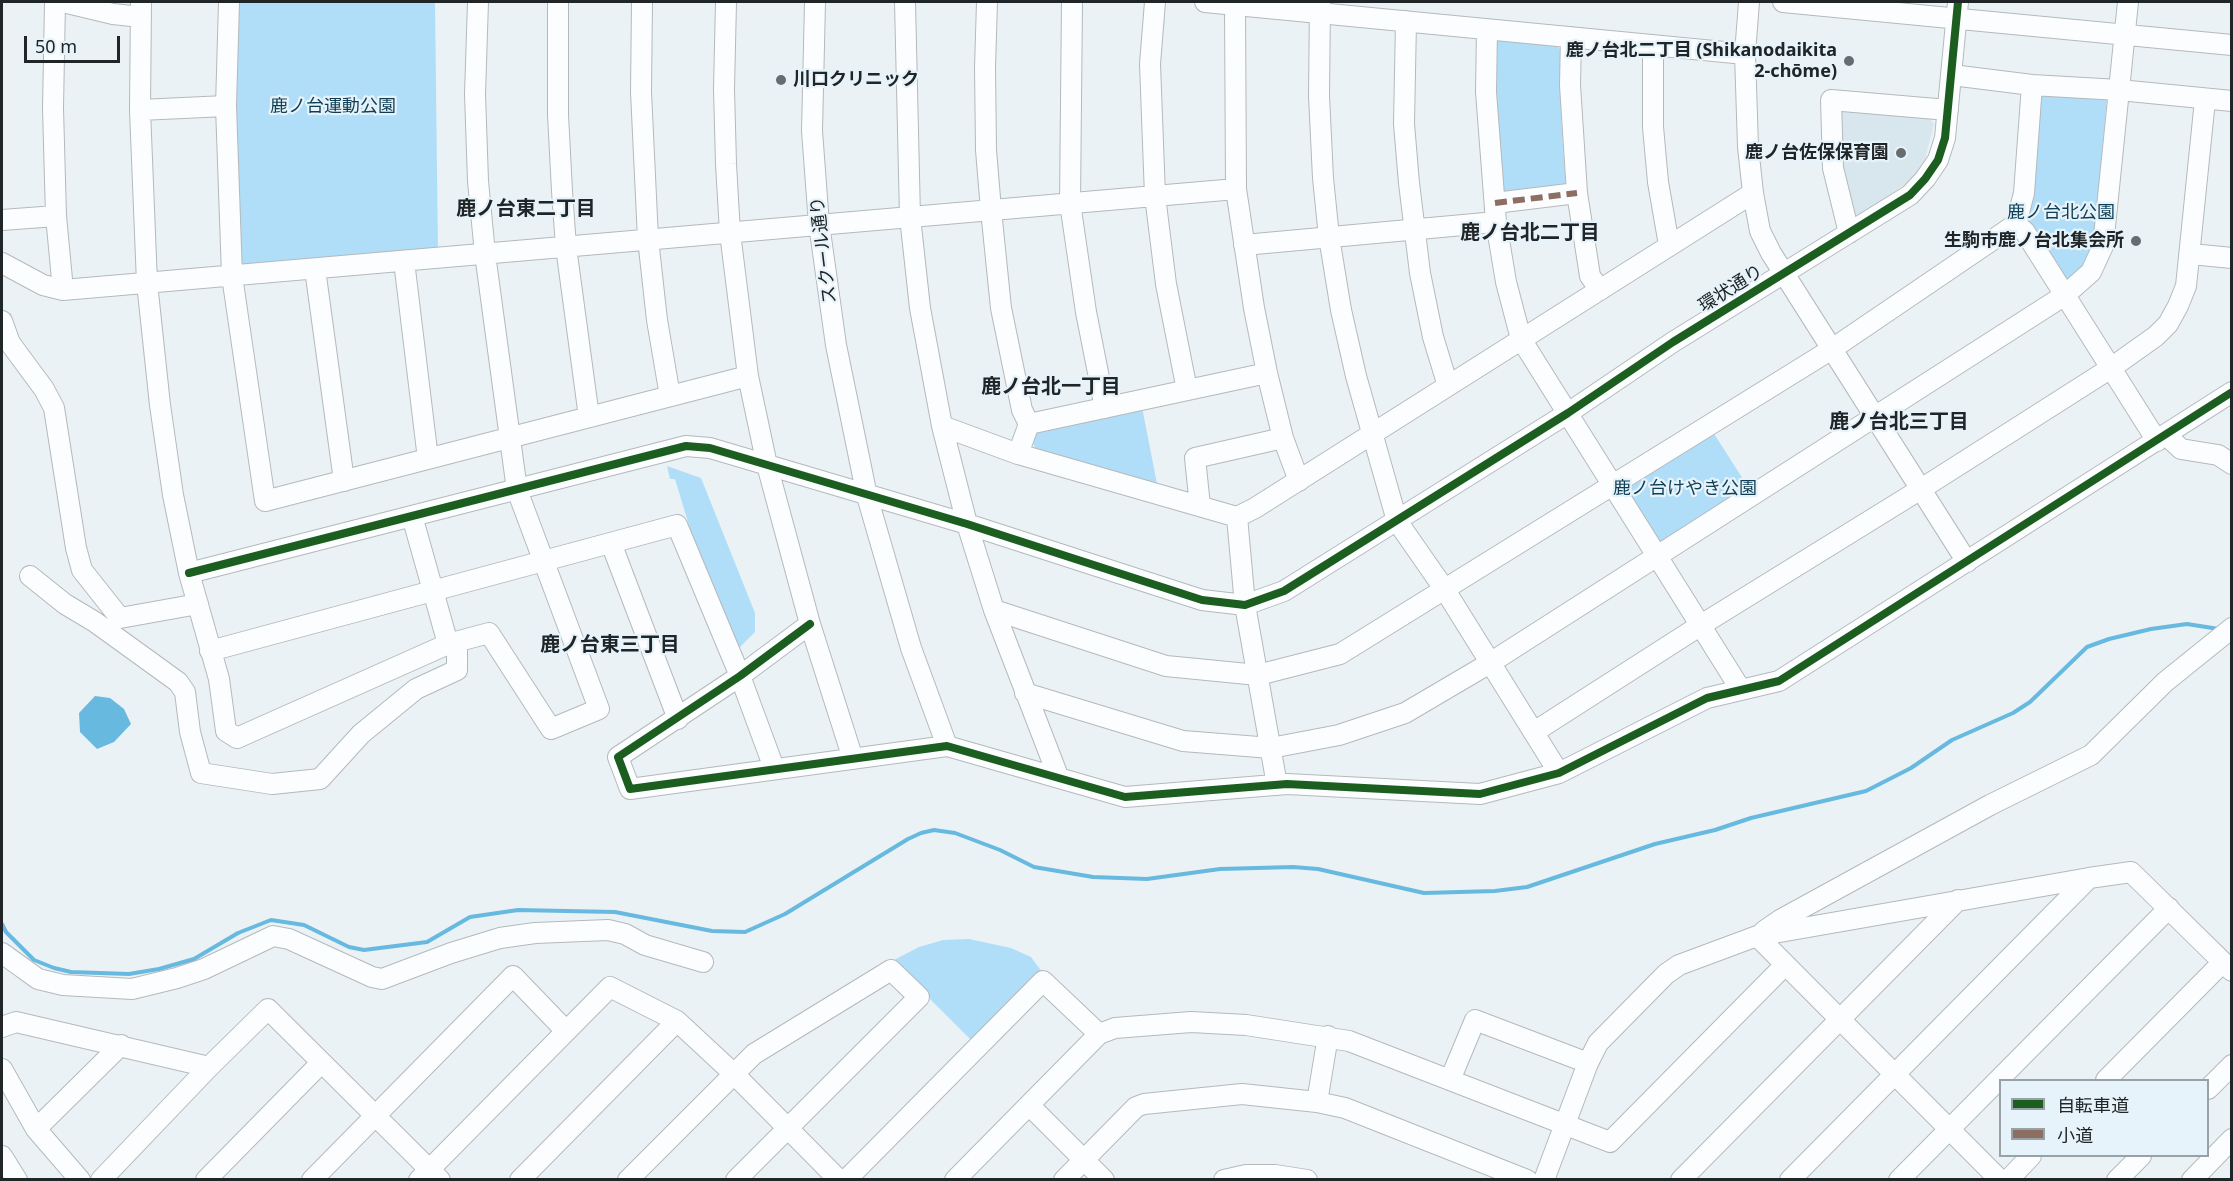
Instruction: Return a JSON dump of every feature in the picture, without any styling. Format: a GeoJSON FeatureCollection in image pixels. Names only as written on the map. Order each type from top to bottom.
{"type":"FeatureCollection","features":[{"type":"Feature","properties":{"kind":"street"},"geometry":{"type":"LineString","coordinates":[[55,2],[53,108],[56,216],[63,290]]}},
{"type":"Feature","properties":{"kind":"street"},"geometry":{"type":"LineString","coordinates":[[63,2],[113,14],[141,9],[140,110],[147,284],[160,405],[173,495],[189,573],[219,679],[226,731],[237,738],[452,643],[489,633],[551,729],[600,709],[517,490],[485,254],[478,181],[475,94],[478,2]]}},
{"type":"Feature","properties":{"kind":"street"},"geometry":{"type":"LineString","coordinates":[[229,2],[226,106],[232,276],[265,501],[748,376]]}},
{"type":"Feature","properties":{"kind":"street"},"geometry":{"type":"LineString","coordinates":[[558,2],[558,115],[566,247],[589,417]]}},
{"type":"Feature","properties":{"kind":"street"},"geometry":{"type":"LineString","coordinates":[[642,2],[641,92],[648,240],[657,320],[670,396]]}},
{"type":"Feature","properties":{"kind":"street"},"geometry":{"type":"LineString","coordinates":[[726,2],[724,90],[730,233],[748,376],[766,465],[810,624],[853,759]]}},
{"type":"Feature","properties":{"kind":"street","name":"スクール通り"},"geometry":{"type":"LineString","coordinates":[[815,2],[812,131],[819,224],[836,345],[867,496],[911,648],[946,746]]}},
{"type":"Feature","properties":{"kind":"street"},"geometry":{"type":"LineString","coordinates":[[905,2],[910,217],[920,308],[942,426],[967,524],[994,610],[1058,776]]}},
{"type":"Feature","properties":{"kind":"street"},"geometry":{"type":"LineString","coordinates":[[987,2],[986,103],[991,210],[1001,308],[1022,410],[1029,424],[1018,454]]}},
{"type":"Feature","properties":{"kind":"street"},"geometry":{"type":"LineString","coordinates":[[1072,2],[1070,203],[1086,312],[1105,408]]}},
{"type":"Feature","properties":{"kind":"street"},"geometry":{"type":"LineString","coordinates":[[1155,2],[1150,64],[1155,196],[1166,284],[1187,390]]}},
{"type":"Feature","properties":{"kind":"street"},"geometry":{"type":"LineString","coordinates":[[1205,2],[1320,7],[1406,21],[1745,54]]}},
{"type":"Feature","properties":{"kind":"street"},"geometry":{"type":"LineString","coordinates":[[1749,2],[1745,54],[1748,147],[1760,231],[1784,273],[1967,562]]}},
{"type":"Feature","properties":{"kind":"street"},"geometry":{"type":"LineString","coordinates":[[1783,2],[1957,10],[2124,35],[2232,45]]}},
{"type":"Feature","properties":{"kind":"street"},"geometry":{"type":"LineString","coordinates":[[1025,693],[1183,741],[1271,748],[1339,735],[1405,713],[1490,663],[2065,295],[2091,272],[2103,246],[2128,2]]}},
{"type":"Feature","properties":{"kind":"street"},"geometry":{"type":"LineString","coordinates":[[1235,5],[1236,189],[1254,308],[1267,373],[1283,438],[1299,481]]}},
{"type":"Feature","properties":{"kind":"street"},"geometry":{"type":"LineString","coordinates":[[1320,7],[1319,108],[1329,237],[1353,365],[1397,521],[1445,590],[1559,773]]}},
{"type":"Feature","properties":{"kind":"street","name":"環状通り"},"geometry":{"type":"LineString","coordinates":[[1245,605],[1284,591],[1568,413],[1673,342],[1910,195],[1938,160],[1945,138],[1957,10]]}},
{"type":"Feature","properties":{"kind":"street"},"geometry":{"type":"LineString","coordinates":[[1406,21],[1404,124],[1414,228],[1420,273],[1433,337],[1448,386]]}},
{"type":"Feature","properties":{"kind":"street"},"geometry":{"type":"LineString","coordinates":[[1487,29],[1486,93],[1496,212],[1506,282],[1521,339],[1741,690]]}},
{"type":"Feature","properties":{"kind":"street"},"geometry":{"type":"LineString","coordinates":[[1571,37],[1571,97],[1577,194],[1590,276],[1600,290]]}},
{"type":"Feature","properties":{"kind":"street"},"geometry":{"type":"LineString","coordinates":[[1653,45],[1653,127],[1658,182],[1669,245]]}},
{"type":"Feature","properties":{"kind":"street"},"geometry":{"type":"LineString","coordinates":[[1952,75],[2032,85],[2119,90],[2232,101]]}},
{"type":"Feature","properties":{"kind":"street"},"geometry":{"type":"LineString","coordinates":[[994,610],[1166,666],[1258,675],[1340,654],[1832,349],[2016,224],[2024,193],[2032,85]]}},
{"type":"Feature","properties":{"kind":"street"},"geometry":{"type":"LineString","coordinates":[[1849,233],[1833,168],[1832,100],[1948,110]]}},
{"type":"Feature","properties":{"kind":"street"},"geometry":{"type":"LineString","coordinates":[[1534,732],[2111,368],[2142,347],[2168,324],[2187,285],[2205,100]]}},
{"type":"Feature","properties":{"kind":"street"},"geometry":{"type":"LineString","coordinates":[[140,110],[226,106]]}},
{"type":"Feature","properties":{"kind":"street"},"geometry":{"type":"LineString","coordinates":[[2,263],[43,285],[63,290],[1236,189]]}},
{"type":"Feature","properties":{"kind":"street"},"geometry":{"type":"LineString","coordinates":[[942,426],[1018,454],[1237,517],[1299,481],[1753,193]]}},
{"type":"Feature","properties":{"kind":"street"},"geometry":{"type":"LineString","coordinates":[[1244,245],[1414,228],[1577,194]]}},
{"type":"Feature","properties":{"kind":"street"},"geometry":{"type":"LineString","coordinates":[[2,220],[56,216]]}},
{"type":"Feature","properties":{"kind":"street"},"geometry":{"type":"LineString","coordinates":[[2016,224],[2025,232],[2111,368],[2162,438],[2181,448],[2218,455],[2232,464]]}},
{"type":"Feature","properties":{"kind":"street"},"geometry":{"type":"LineString","coordinates":[[2191,254],[2232,258]]}},
{"type":"Feature","properties":{"kind":"street"},"geometry":{"type":"LineString","coordinates":[[404,261],[428,459]]}},
{"type":"Feature","properties":{"kind":"street"},"geometry":{"type":"LineString","coordinates":[[315,269],[344,481]]}},
{"type":"Feature","properties":{"kind":"street"},"geometry":{"type":"LineString","coordinates":[[2,321],[10,343],[44,389],[54,408],[76,548],[82,570],[120,618],[198,604]]}},
{"type":"Feature","properties":{"kind":"street"},"geometry":{"type":"LineString","coordinates":[[1029,424],[1267,373]]}},
{"type":"Feature","properties":{"kind":"street"},"geometry":{"type":"LineString","coordinates":[[810,624],[678,719],[618,757],[630,789],[946,746],[1058,776],[1125,797],[1277,785],[1480,794],[1559,773],[1707,698],[1779,681],[2232,392]]}},
{"type":"Feature","properties":{"kind":"street"},"geometry":{"type":"LineString","coordinates":[[1200,506],[1195,458],[1283,438]]}},
{"type":"Feature","properties":{"kind":"street"},"geometry":{"type":"LineString","coordinates":[[189,573],[686,446],[710,448],[967,524],[1202,600],[1245,605]]}},
{"type":"Feature","properties":{"kind":"street"},"geometry":{"type":"LineString","coordinates":[[30,576],[65,604],[178,682],[185,692],[190,732],[201,772],[272,784],[320,779],[361,734],[416,689],[457,670],[452,643],[433,591],[412,516]]}},
{"type":"Feature","properties":{"kind":"street"},"geometry":{"type":"LineString","coordinates":[[1237,517],[1245,605],[1277,785]]}},
{"type":"Feature","properties":{"kind":"street"},"geometry":{"type":"LineString","coordinates":[[210,651],[677,525],[740,676],[774,768]]}},
{"type":"Feature","properties":{"kind":"street"},"geometry":{"type":"LineString","coordinates":[[611,543],[678,719]]}},
{"type":"Feature","properties":{"kind":"street"},"geometry":{"type":"LineString","coordinates":[[1757,936],[1780,920],[1990,805],[2091,755],[2165,682],[2232,628]]}},
{"type":"Feature","properties":{"kind":"street"},"geometry":{"type":"LineString","coordinates":[[1544,1179],[1588,1063],[1598,1043],[1666,974],[1680,965],[1757,936],[2131,872],[2227,967],[2107,1079]]}},
{"type":"Feature","properties":{"kind":"street"},"geometry":{"type":"LineString","coordinates":[[1790,1179],[2089,878]]}},
{"type":"Feature","properties":{"kind":"street"},"geometry":{"type":"LineString","coordinates":[[1681,1179],[1958,900]]}},
{"type":"Feature","properties":{"kind":"street"},"geometry":{"type":"LineString","coordinates":[[2000,1079],[2169,908]]}},
{"type":"Feature","properties":{"kind":"street"},"geometry":{"type":"LineString","coordinates":[[2,953],[38,979],[63,985],[132,989],[195,972],[273,936],[289,939],[372,977],[382,979],[490,941],[535,933],[608,930],[625,934],[645,945],[704,962]]}},
{"type":"Feature","properties":{"kind":"street"},"geometry":{"type":"LineString","coordinates":[[1757,936],[2000,1179]]}},
{"type":"Feature","properties":{"kind":"street"},"geometry":{"type":"LineString","coordinates":[[955,1179],[1099,1034],[1115,1028],[1191,1022],[1246,1025],[1349,1041],[1610,1142],[1785,965]]}},
{"type":"Feature","properties":{"kind":"street"},"geometry":{"type":"LineString","coordinates":[[628,1179],[754,1054],[891,970],[919,997],[735,1179]]}},
{"type":"Feature","properties":{"kind":"street"},"geometry":{"type":"LineString","coordinates":[[312,1179],[513,976],[566,1031]]}},
{"type":"Feature","properties":{"kind":"street"},"geometry":{"type":"LineString","coordinates":[[846,1179],[1043,981],[1099,1034]]}},
{"type":"Feature","properties":{"kind":"street"},"geometry":{"type":"LineString","coordinates":[[101,1179],[268,1009],[374,1115],[429,1176],[610,987],[677,1021],[733,1073],[838,1179]]}},
{"type":"Feature","properties":{"kind":"street"},"geometry":{"type":"LineString","coordinates":[[1450,1080],[1475,1020],[1588,1063]]}},
{"type":"Feature","properties":{"kind":"street"},"geometry":{"type":"LineString","coordinates":[[520,1179],[677,1021]]}},
{"type":"Feature","properties":{"kind":"street"},"geometry":{"type":"LineString","coordinates":[[2,1027],[16,1022],[209,1067]]}},
{"type":"Feature","properties":{"kind":"street"},"geometry":{"type":"LineString","coordinates":[[1317,1102],[1328,1036]]}},
{"type":"Feature","properties":{"kind":"street"},"geometry":{"type":"LineString","coordinates":[[36,1129],[121,1045]]}},
{"type":"Feature","properties":{"kind":"street"},"geometry":{"type":"LineString","coordinates":[[219,1175],[321,1063]]}},
{"type":"Feature","properties":{"kind":"street"},"geometry":{"type":"LineString","coordinates":[[2209,1088],[2232,1065]]}},
{"type":"Feature","properties":{"kind":"street"},"geometry":{"type":"LineString","coordinates":[[2,1068],[36,1129],[80,1179]]}},
{"type":"Feature","properties":{"kind":"street"},"geometry":{"type":"LineString","coordinates":[[1899,1179],[1999,1080]]}},
{"type":"Feature","properties":{"kind":"street"},"geometry":{"type":"LineString","coordinates":[[1064,1179],[1136,1107],[1144,1104],[1242,1094],[1317,1102],[1345,1108],[1527,1179]]}},
{"type":"Feature","properties":{"kind":"street"},"geometry":{"type":"LineString","coordinates":[[1029,1105],[1104,1179]]}},
{"type":"Feature","properties":{"kind":"street"},"geometry":{"type":"LineString","coordinates":[[2192,1179],[2232,1139]]}},
{"type":"Feature","properties":{"kind":"street"},"geometry":{"type":"LineString","coordinates":[[2,1156],[17,1179]]}},
{"type":"Feature","properties":{"kind":"street"},"geometry":{"type":"LineString","coordinates":[[2008,1179],[2029,1157]]}},
{"type":"Feature","properties":{"kind":"street"},"geometry":{"type":"LineString","coordinates":[[2117,1179],[2139,1157]]}},
{"type":"Feature","properties":{"kind":"street"},"geometry":{"type":"LineString","coordinates":[[1224,1179],[1246,1175],[1275,1175],[1307,1179]]}},
{"type":"Feature","properties":{"kind":"shaded area"},"geometry":{"type":"Polygon","coordinates":[[[1839,106],[1928,117],[1934,124],[1925,159],[1917,173],[1858,217],[1851,217],[1838,165],[1839,106]]]}},
{"type":"Feature","properties":{"kind":"shaded area"},"geometry":{"type":"Polygon","coordinates":[[[95,696],[110,698],[124,709],[131,724],[114,742],[97,749],[80,732],[79,713],[95,696]]]}},
{"type":"Feature","properties":{"kind":"green space","name":"鹿ノ台運動公園"},"geometry":{"type":"Polygon","coordinates":[[[232,2],[435,2],[438,253],[246,270],[238,260],[232,2]]]}},
{"type":"Feature","properties":{"kind":"green space"},"geometry":{"type":"Polygon","coordinates":[[[1496,37],[1555,43],[1560,49],[1561,117],[1566,189],[1501,198],[1493,140],[1496,37]]]}},
{"type":"Feature","properties":{"kind":"green space","name":"鹿ノ台北公園"},"geometry":{"type":"Polygon","coordinates":[[[2036,90],[2107,97],[2094,241],[2089,259],[2076,277],[2063,282],[2020,219],[2036,90]]]}},
{"type":"Feature","properties":{"kind":"green space"},"geometry":{"type":"Polygon","coordinates":[[[1142,407],[1158,489],[1038,455],[1031,438],[1039,428],[1142,407]]]}},
{"type":"Feature","properties":{"kind":"green space","name":"鹿ノ台けやき公園"},"geometry":{"type":"Polygon","coordinates":[[[1711,429],[1750,490],[1659,548],[1620,487],[1711,429]]]}},
{"type":"Feature","properties":{"kind":"green space"},"geometry":{"type":"Polygon","coordinates":[[[667,466],[701,478],[755,613],[755,632],[738,649],[703,572],[675,479],[670,479],[667,466]]]}},
{"type":"Feature","properties":{"kind":"green space"},"geometry":{"type":"Polygon","coordinates":[[[969,939],[1011,948],[1031,957],[1042,972],[973,1042],[892,961],[919,947],[943,940],[969,939]]]}},
{"type":"Feature","properties":{"kind":"waterway"},"geometry":{"type":"LineString","coordinates":[[2,924],[6,932],[34,960],[54,968],[71,972],[129,974],[159,969],[194,959],[238,933],[271,920],[304,925],[349,947],[364,950],[427,942],[470,917],[518,910],[615,912],[712,931],[745,932],[785,914],[908,839],[934,830],[955,833],[1000,850],[1034,867],[1093,877],[1147,879],[1220,869],[1293,867],[1318,869],[1424,893],[1495,891],[1527,887],[1655,844],[1715,830],[1751,818],[1866,791],[1911,768],[1952,740],[2013,713],[2030,702],[2087,647],[2151,629],[2187,624],[2219,629]]}},
{"type":"Feature","properties":{"kind":"marked path"},"geometry":{"type":"LineString","coordinates":[[1495,203],[1577,193]]}},
{"type":"Feature","properties":{"kind":"cycle path"},"geometry":{"type":"LineString","coordinates":[[189,573],[686,446],[710,448],[967,524],[1202,600],[1245,605],[1284,591],[1568,413],[1673,342],[1910,195],[1938,160],[1945,138],[1958,2]]}},
{"type":"Feature","properties":{"kind":"cycle path"},"geometry":{"type":"LineString","coordinates":[[810,624],[740,676],[618,757],[630,789],[947,746],[1125,797],[1287,784],[1480,794],[1559,773],[1707,698],[1779,681],[2232,392]]}},
{"type":"Feature","properties":{"kind":"place","name":"鹿ノ台北二丁目 (Shikanodaikita 2-chōme)"},"geometry":{"type":"Point","coordinates":[1849,61]}},
{"type":"Feature","properties":{"kind":"place","name":"川口クリニック"},"geometry":{"type":"Point","coordinates":[781,80]}},
{"type":"Feature","properties":{"kind":"place","name":"鹿ノ台佐保保育園"},"geometry":{"type":"Point","coordinates":[1901,153]}},
{"type":"Feature","properties":{"kind":"place","name":"生駒市鹿ノ台北集会所"},"geometry":{"type":"Point","coordinates":[2136,241]}},
{"type":"Feature","properties":{"kind":"district","name":"鹿ノ台東二丁目"},"geometry":{"type":"Point","coordinates":[526,209]}},
{"type":"Feature","properties":{"kind":"district","name":"鹿ノ台北二丁目"},"geometry":{"type":"Point","coordinates":[1530,233]}},
{"type":"Feature","properties":{"kind":"district","name":"鹿ノ台北一丁目"},"geometry":{"type":"Point","coordinates":[1051,387]}},
{"type":"Feature","properties":{"kind":"district","name":"鹿ノ台北三丁目"},"geometry":{"type":"Point","coordinates":[1899,422]}},
{"type":"Feature","properties":{"kind":"district","name":"鹿ノ台東三丁目"},"geometry":{"type":"Point","coordinates":[610,645]}}]}
